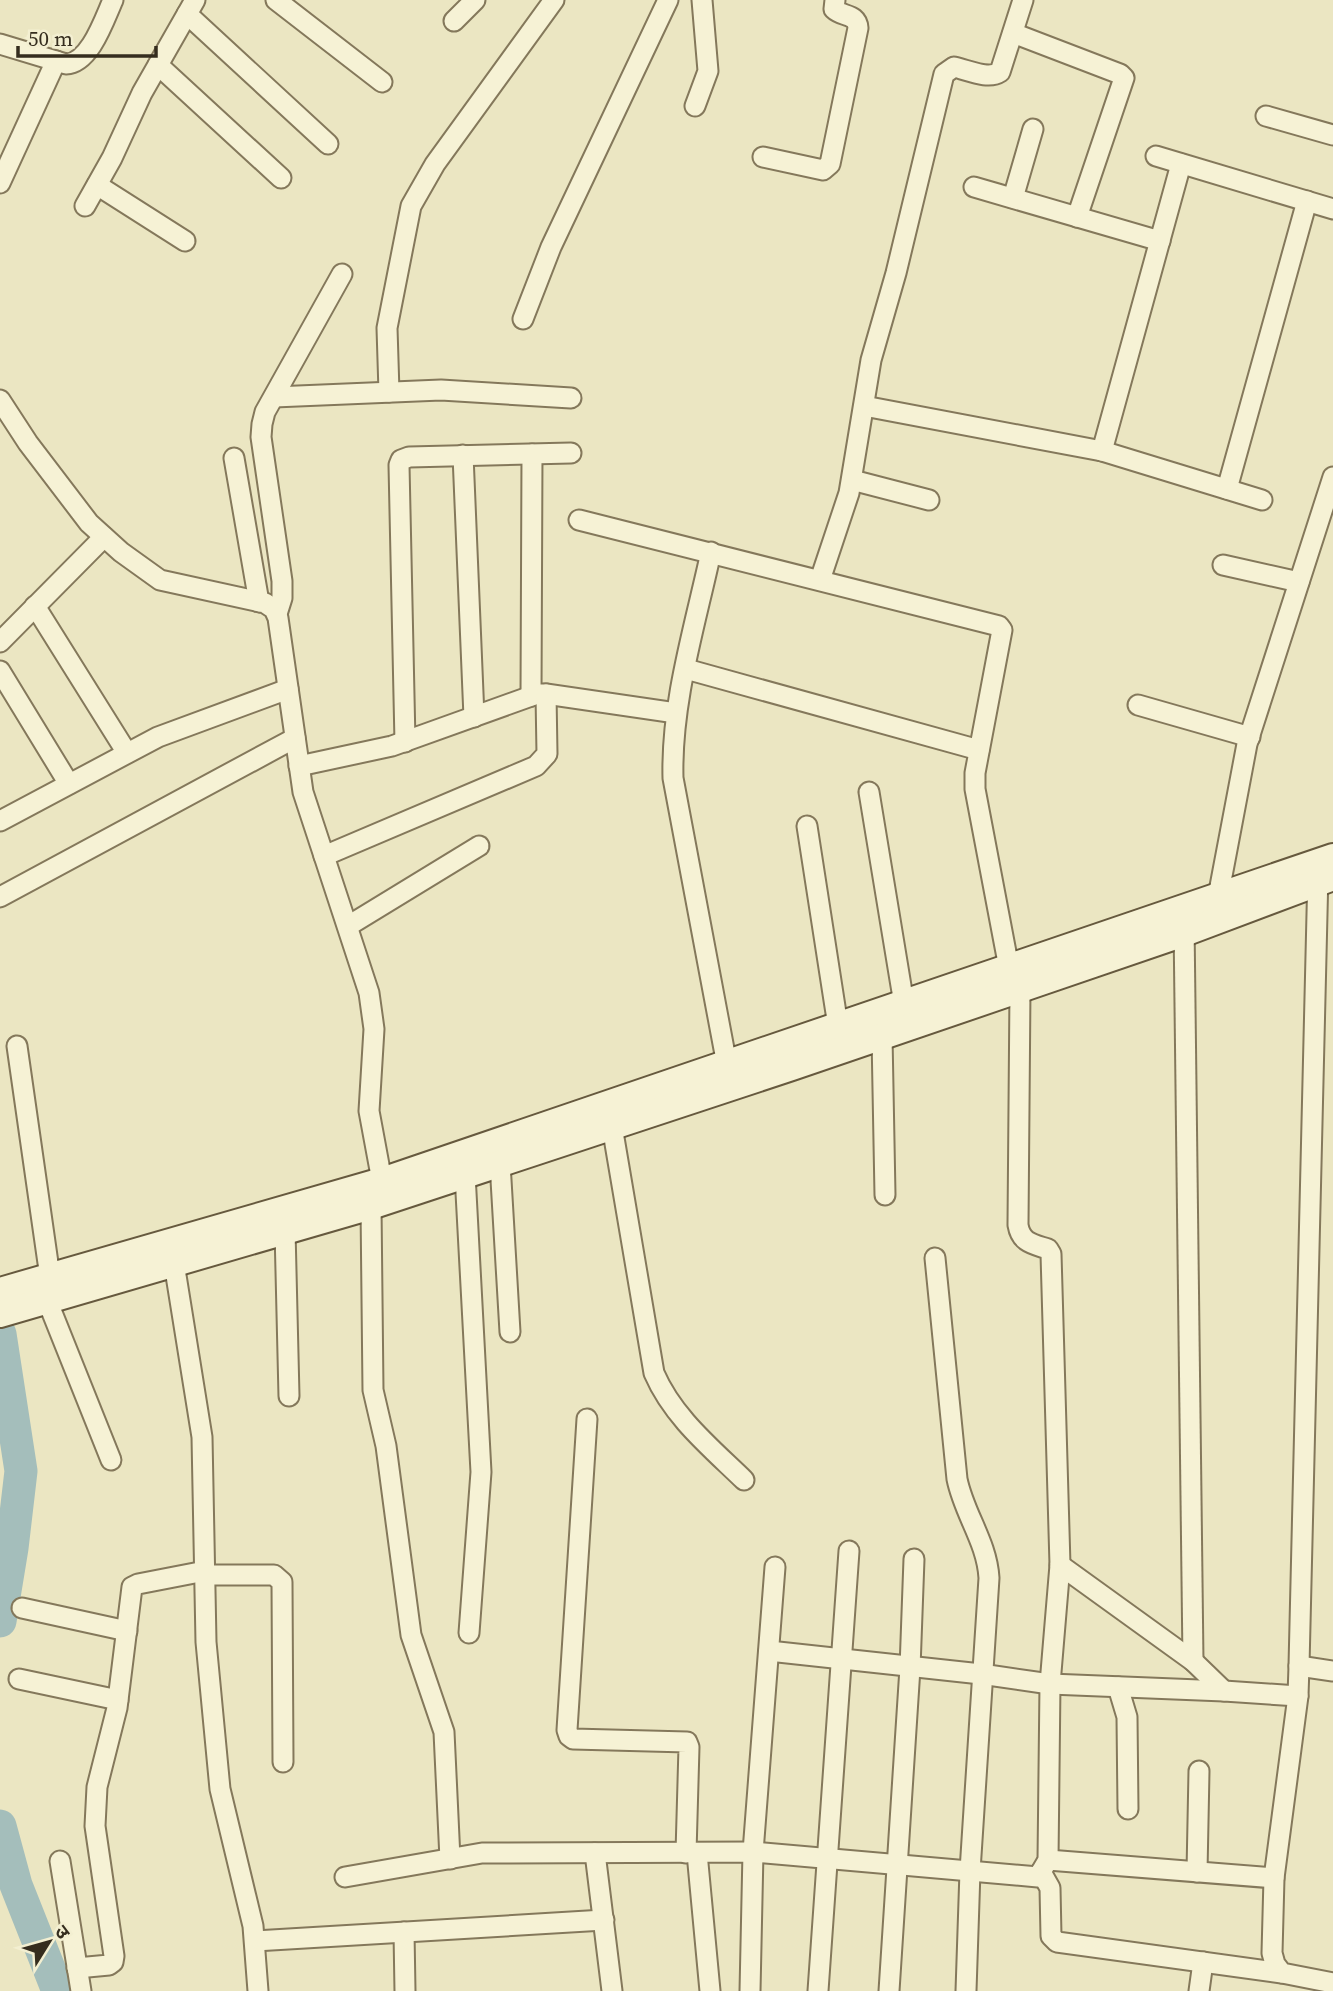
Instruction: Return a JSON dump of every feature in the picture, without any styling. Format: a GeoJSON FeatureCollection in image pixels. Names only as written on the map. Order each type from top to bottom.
{"type":"FeatureCollection","features":[{"type":"Feature","properties":{"kind":"main road"},"geometry":{"type":"LineString","coordinates":[[1184,920],[1218,897],[1325,869]]}},
{"type":"Feature","properties":{"kind":"main road"},"geometry":{"type":"LineString","coordinates":[[24,1296],[174,1263],[371,1206],[882,1036],[1015,978],[1325,869]]}},
{"type":"Feature","properties":{"kind":"main road"},"geometry":{"type":"LineString","coordinates":[[24,1296],[382,1181],[904,1004],[1015,978]]}},
{"type":"Feature","properties":{"kind":"street"},"geometry":{"type":"LineString","coordinates":[[0,44],[66,64],[75,64],[87,54],[113,0]]}},
{"type":"Feature","properties":{"kind":"street"},"geometry":{"type":"LineString","coordinates":[[276,0],[382,82]]}},
{"type":"Feature","properties":{"kind":"street"},"geometry":{"type":"LineString","coordinates":[[454,21],[475,0]]}},
{"type":"Feature","properties":{"kind":"street"},"geometry":{"type":"LineString","coordinates":[[390,392],[387,328],[411,206],[435,164],[554,0]]}},
{"type":"Feature","properties":{"kind":"street"},"geometry":{"type":"LineString","coordinates":[[523,319],[551,247],[668,0]]}},
{"type":"Feature","properties":{"kind":"street"},"geometry":{"type":"LineString","coordinates":[[695,106],[708,71],[702,0]]}},
{"type":"Feature","properties":{"kind":"street"},"geometry":{"type":"LineString","coordinates":[[763,157],[823,170],[830,164],[858,28],[858,23],[852,17],[836,12],[835,0]]}},
{"type":"Feature","properties":{"kind":"street"},"geometry":{"type":"LineString","coordinates":[[820,580],[852,480],[871,360],[896,273],[944,74],[954,67],[988,75],[1000,72],[1023,0]]}},
{"type":"Feature","properties":{"kind":"street"},"geometry":{"type":"LineString","coordinates":[[85,206],[191,7],[328,144]]}},
{"type":"Feature","properties":{"kind":"street"},"geometry":{"type":"LineString","coordinates":[[1013,33],[1120,74],[1124,78],[1076,217]]}},
{"type":"Feature","properties":{"kind":"street"},"geometry":{"type":"LineString","coordinates":[[0,183],[56,61]]}},
{"type":"Feature","properties":{"kind":"street"},"geometry":{"type":"LineString","coordinates":[[158,65],[281,178]]}},
{"type":"Feature","properties":{"kind":"street"},"geometry":{"type":"LineString","coordinates":[[1266,116],[1333,135]]}},
{"type":"Feature","properties":{"kind":"street"},"geometry":{"type":"LineString","coordinates":[[1013,198],[1033,129]]}},
{"type":"Feature","properties":{"kind":"street"},"geometry":{"type":"LineString","coordinates":[[1156,156],[1333,209]]}},
{"type":"Feature","properties":{"kind":"street"},"geometry":{"type":"LineString","coordinates":[[1102,451],[1181,164]]}},
{"type":"Feature","properties":{"kind":"street"},"geometry":{"type":"LineString","coordinates":[[97,185],[185,242]]}},
{"type":"Feature","properties":{"kind":"street"},"geometry":{"type":"LineString","coordinates":[[974,187],[1160,241]]}},
{"type":"Feature","properties":{"kind":"street"},"geometry":{"type":"LineString","coordinates":[[1227,489],[1307,201]]}},
{"type":"Feature","properties":{"kind":"street"},"geometry":{"type":"LineString","coordinates":[[277,614],[282,598],[282,581],[261,437],[262,424],[265,412],[342,274]]}},
{"type":"Feature","properties":{"kind":"street"},"geometry":{"type":"LineString","coordinates":[[274,397],[456,390],[571,398]]}},
{"type":"Feature","properties":{"kind":"street"},"geometry":{"type":"LineString","coordinates":[[1,403],[82,513],[121,552],[160,580],[259,602],[274,609],[277,614],[303,792],[348,926],[373,1013],[369,1111],[382,1181]]}},
{"type":"Feature","properties":{"kind":"street"},"geometry":{"type":"LineString","coordinates":[[864,407],[1102,451],[1262,500]]}},
{"type":"Feature","properties":{"kind":"street"},"geometry":{"type":"LineString","coordinates":[[405,742],[401,460],[409,457],[571,453]]}},
{"type":"Feature","properties":{"kind":"street"},"geometry":{"type":"LineString","coordinates":[[324,856],[536,766],[547,754],[539,695],[532,454]]}},
{"type":"Feature","properties":{"kind":"street"},"geometry":{"type":"LineString","coordinates":[[463,455],[474,717]]}},
{"type":"Feature","properties":{"kind":"street"},"geometry":{"type":"LineString","coordinates":[[234,458],[259,602]]}},
{"type":"Feature","properties":{"kind":"street"},"geometry":{"type":"LineString","coordinates":[[1218,897],[1250,737],[1333,477]]}},
{"type":"Feature","properties":{"kind":"street"},"geometry":{"type":"LineString","coordinates":[[852,480],[929,500]]}},
{"type":"Feature","properties":{"kind":"street"},"geometry":{"type":"LineString","coordinates":[[579,520],[999,626],[1002,630],[979,750],[975,789],[1015,978],[1018,1225],[1023,1239],[1048,1249],[1051,1254],[1060,1565],[1050,1684],[1044,1866],[1049,1884],[1051,1937],[1054,1940],[1282,1973],[1333,1983]]}},
{"type":"Feature","properties":{"kind":"street"},"geometry":{"type":"LineString","coordinates":[[0,642],[104,537]]}},
{"type":"Feature","properties":{"kind":"street"},"geometry":{"type":"LineString","coordinates":[[711,552],[677,713],[672,750],[673,778],[727,1065]]}},
{"type":"Feature","properties":{"kind":"street"},"geometry":{"type":"LineString","coordinates":[[1223,565],[1299,582]]}},
{"type":"Feature","properties":{"kind":"street"},"geometry":{"type":"LineString","coordinates":[[35,606],[127,752]]}},
{"type":"Feature","properties":{"kind":"street"},"geometry":{"type":"LineString","coordinates":[[686,669],[979,750]]}},
{"type":"Feature","properties":{"kind":"street"},"geometry":{"type":"LineString","coordinates":[[0,671],[69,784]]}},
{"type":"Feature","properties":{"kind":"street"},"geometry":{"type":"LineString","coordinates":[[0,821],[158,737],[288,689]]}},
{"type":"Feature","properties":{"kind":"street"},"geometry":{"type":"LineString","coordinates":[[299,766],[375,751],[539,695],[677,713]]}},
{"type":"Feature","properties":{"kind":"street"},"geometry":{"type":"LineString","coordinates":[[1138,705],[1250,737]]}},
{"type":"Feature","properties":{"kind":"street"},"geometry":{"type":"LineString","coordinates":[[0,897],[295,738]]}},
{"type":"Feature","properties":{"kind":"street"},"geometry":{"type":"LineString","coordinates":[[869,792],[904,1004]]}},
{"type":"Feature","properties":{"kind":"street"},"geometry":{"type":"LineString","coordinates":[[807,826],[838,1026]]}},
{"type":"Feature","properties":{"kind":"street"},"geometry":{"type":"LineString","coordinates":[[348,926],[479,846]]}},
{"type":"Feature","properties":{"kind":"street"},"geometry":{"type":"LineString","coordinates":[[1282,1973],[1275,1964],[1272,1952],[1274,1878],[1299,1666],[1325,869]]}},
{"type":"Feature","properties":{"kind":"street"},"geometry":{"type":"LineString","coordinates":[[1184,920],[1193,1661]]}},
{"type":"Feature","properties":{"kind":"street"},"geometry":{"type":"LineString","coordinates":[[882,1036],[885,1195]]}},
{"type":"Feature","properties":{"kind":"street"},"geometry":{"type":"LineString","coordinates":[[17,1046],[24,1296],[111,1460]]}},
{"type":"Feature","properties":{"kind":"street"},"geometry":{"type":"LineString","coordinates":[[612,1126],[654,1373],[677,1414],[744,1480]]}},
{"type":"Feature","properties":{"kind":"street"},"geometry":{"type":"LineString","coordinates":[[500,1163],[510,1332]]}},
{"type":"Feature","properties":{"kind":"street"},"geometry":{"type":"LineString","coordinates":[[465,1174],[481,1472],[469,1633]]}},
{"type":"Feature","properties":{"kind":"street"},"geometry":{"type":"LineString","coordinates":[[371,1206],[373,1391],[386,1446],[411,1635],[444,1732],[450,1858]]}},
{"type":"Feature","properties":{"kind":"street"},"geometry":{"type":"LineString","coordinates":[[285,1230],[289,1396]]}},
{"type":"Feature","properties":{"kind":"street"},"geometry":{"type":"LineString","coordinates":[[935,1258],[957,1479],[960,1495],[985,1548],[988,1562],[965,1991]]}},
{"type":"Feature","properties":{"kind":"street"},"geometry":{"type":"LineString","coordinates":[[174,1263],[202,1437],[206,1642],[220,1789],[255,1941],[258,1991]]}},
{"type":"Feature","properties":{"kind":"street"},"geometry":{"type":"LineString","coordinates":[[587,1419],[567,1730],[573,1739],[687,1742],[691,1853],[710,1991]]}},
{"type":"Feature","properties":{"kind":"street"},"geometry":{"type":"LineString","coordinates":[[818,1991],[849,1551]]}},
{"type":"Feature","properties":{"kind":"street"},"geometry":{"type":"LineString","coordinates":[[889,1991],[910,1668],[914,1559]]}},
{"type":"Feature","properties":{"kind":"street"},"geometry":{"type":"LineString","coordinates":[[1060,1565],[1193,1661],[1224,1690]]}},
{"type":"Feature","properties":{"kind":"street"},"geometry":{"type":"LineString","coordinates":[[750,1991],[753,1852],[775,1567]]}},
{"type":"Feature","properties":{"kind":"street"},"geometry":{"type":"LineString","coordinates":[[77,1968],[109,1965],[114,1956],[95,1816],[97,1787],[118,1700],[132,1587],[205,1573],[274,1575],[282,1582],[283,1762]]}},
{"type":"Feature","properties":{"kind":"street"},"geometry":{"type":"LineString","coordinates":[[22,1608],[127,1631]]}},
{"type":"Feature","properties":{"kind":"street"},"geometry":{"type":"LineString","coordinates":[[769,1651],[1050,1684],[1224,1690],[1297,1696]]}},
{"type":"Feature","properties":{"kind":"street"},"geometry":{"type":"LineString","coordinates":[[1299,1666],[1333,1671]]}},
{"type":"Feature","properties":{"kind":"street"},"geometry":{"type":"LineString","coordinates":[[19,1679],[118,1700]]}},
{"type":"Feature","properties":{"kind":"street"},"geometry":{"type":"LineString","coordinates":[[1118,1687],[1127,1717],[1128,1808]]}},
{"type":"Feature","properties":{"kind":"street"},"geometry":{"type":"LineString","coordinates":[[1197,1872],[1199,1771]]}},
{"type":"Feature","properties":{"kind":"street"},"geometry":{"type":"LineString","coordinates":[[345,1877],[482,1853],[753,1852],[1038,1877],[1044,1866]]}},
{"type":"Feature","properties":{"kind":"street"},"geometry":{"type":"LineString","coordinates":[[595,1853],[612,1991]]}},
{"type":"Feature","properties":{"kind":"street"},"geometry":{"type":"LineString","coordinates":[[60,1861],[81,1991]]}},
{"type":"Feature","properties":{"kind":"street"},"geometry":{"type":"LineString","coordinates":[[1044,1866],[1274,1878]]}},
{"type":"Feature","properties":{"kind":"street"},"geometry":{"type":"LineString","coordinates":[[255,1941],[604,1920]]}},
{"type":"Feature","properties":{"kind":"street"},"geometry":{"type":"LineString","coordinates":[[404,1932],[405,1991]]}},
{"type":"Feature","properties":{"kind":"street"},"geometry":{"type":"LineString","coordinates":[[1199,1991],[1203,1962]]}},
{"type":"Feature","properties":{"kind":"waterway"},"geometry":{"type":"LineString","coordinates":[[0,1334],[21,1471],[0,1621]]}},
{"type":"Feature","properties":{"kind":"waterway"},"geometry":{"type":"LineString","coordinates":[[0,1826],[16,1885],[58,1991]]}}]}
